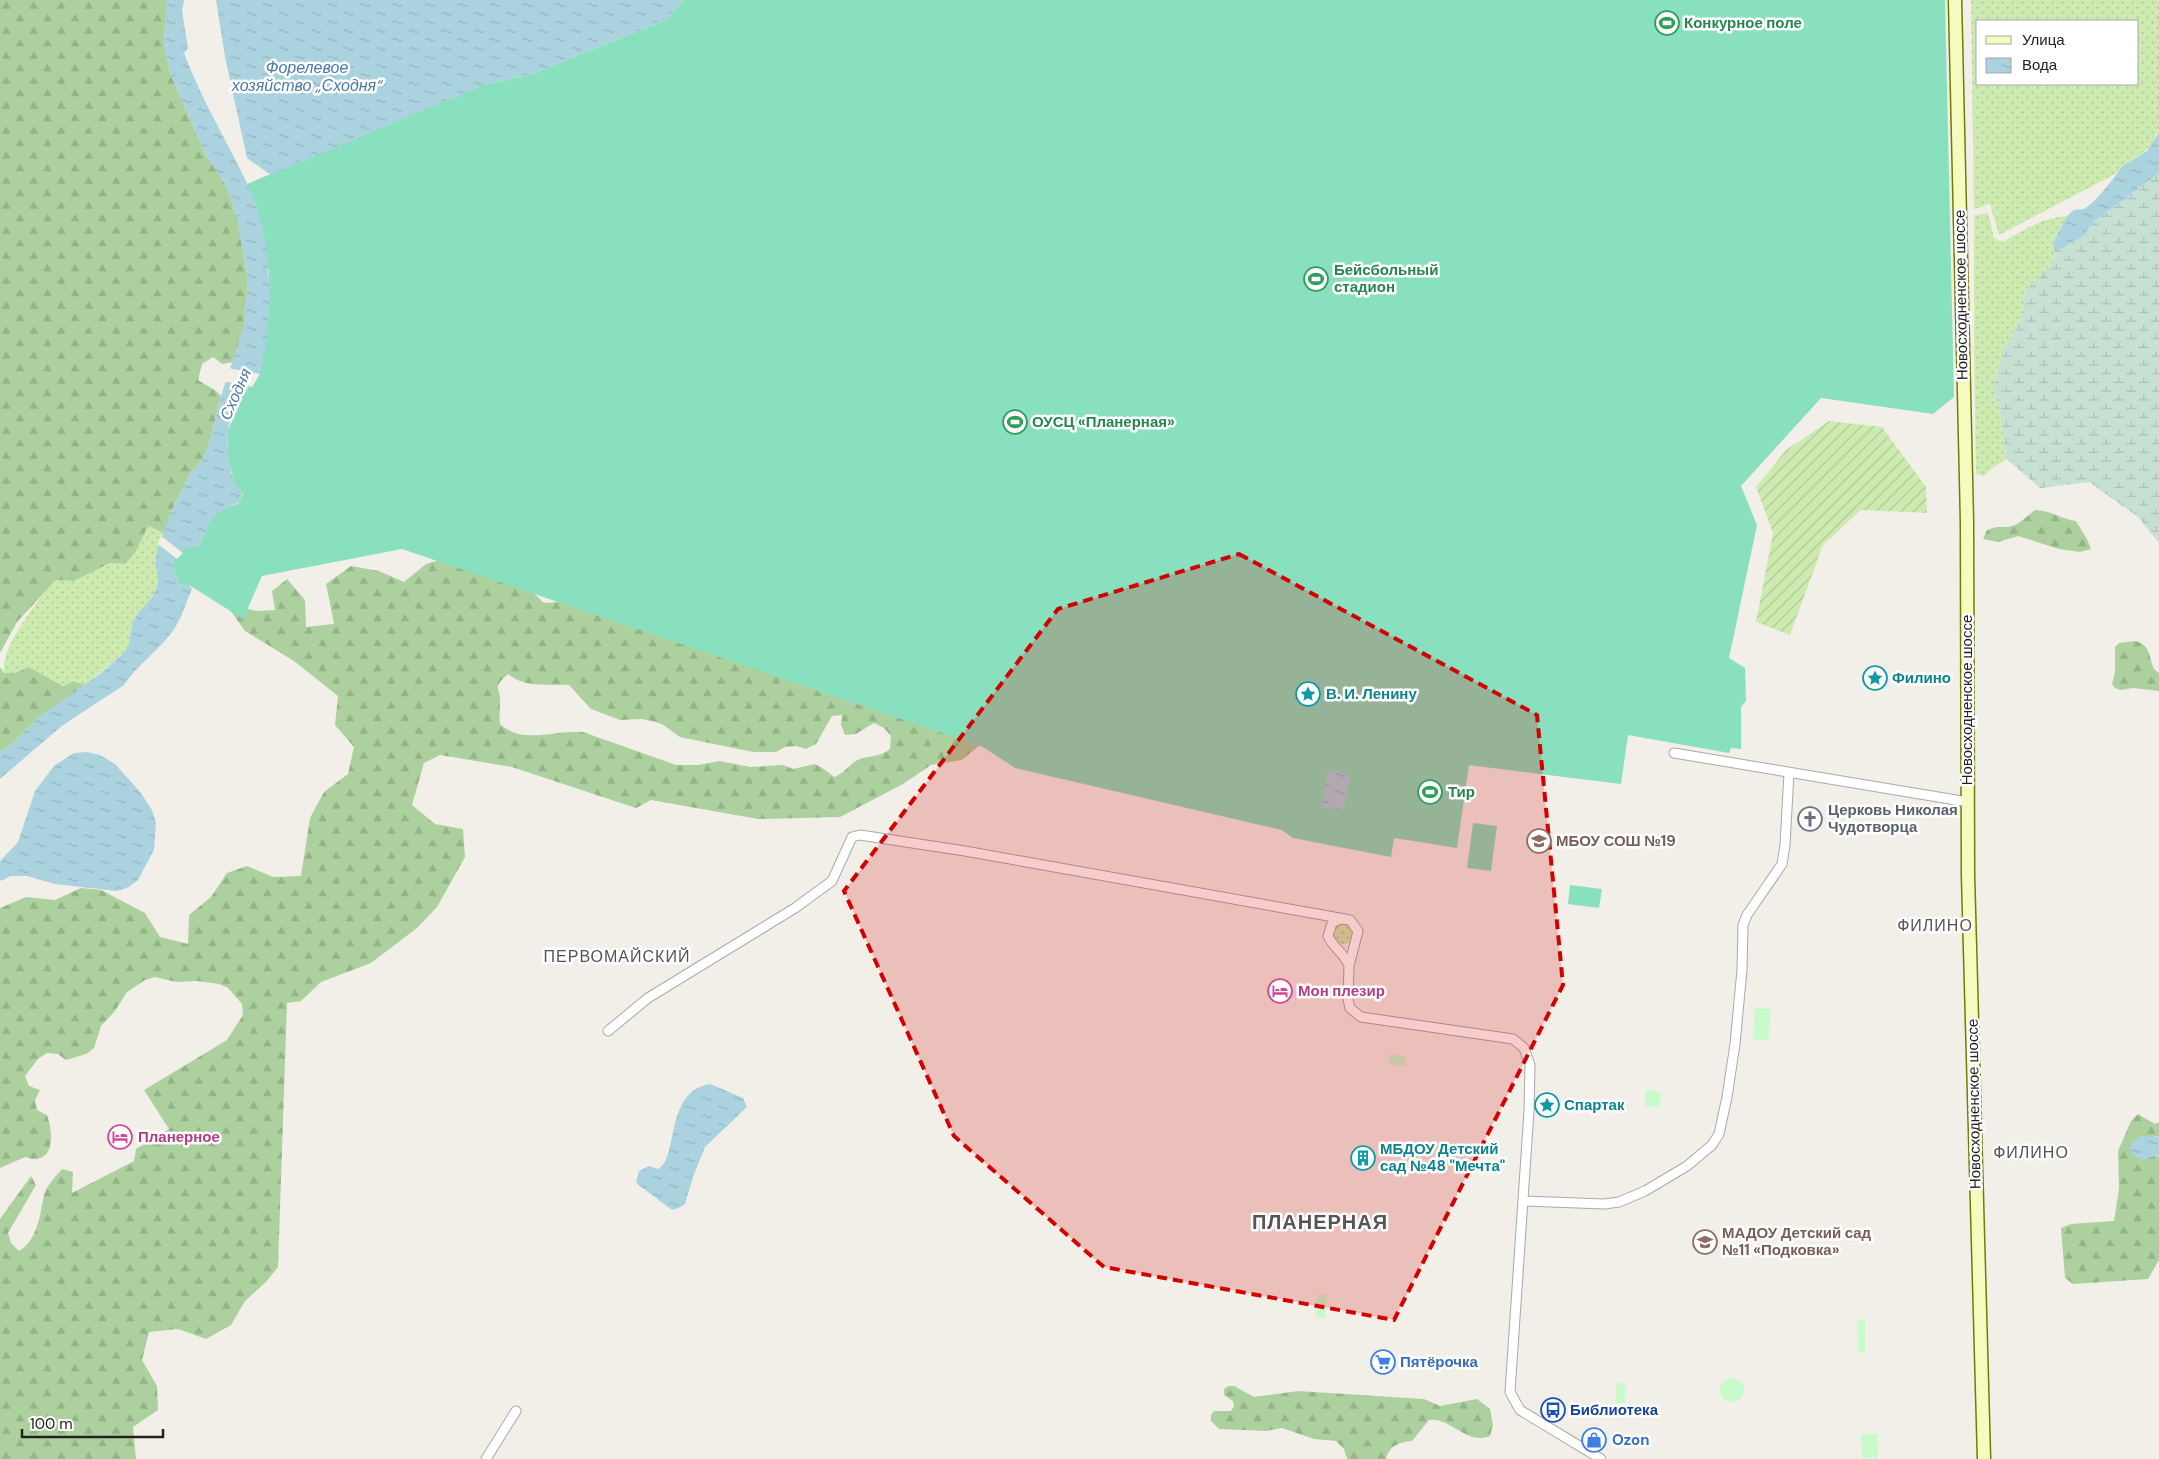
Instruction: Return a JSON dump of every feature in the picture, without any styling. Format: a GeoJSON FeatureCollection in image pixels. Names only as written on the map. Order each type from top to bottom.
{"type":"FeatureCollection","features":[{"type":"Feature","properties":{"kind":"main road","name":"Новосходненское шоссе"},"geometry":{"type":"LineString","coordinates":[[1955,0],[1967,522],[1968,802],[1977,1235],[1984,1459]]}},
{"type":"Feature","properties":{"kind":"street"},"geometry":{"type":"LineString","coordinates":[[1674,753],[1789,774],[1968,802]]}},
{"type":"Feature","properties":{"kind":"street"},"geometry":{"type":"LineString","coordinates":[[1523,1201],[1604,1204],[1619,1202],[1645,1191],[1687,1166],[1712,1145],[1719,1134],[1735,1044],[1744,925],[1747,915],[1782,864],[1785,846],[1789,774]]}},
{"type":"Feature","properties":{"kind":"street"},"geometry":{"type":"LineString","coordinates":[[608,1031],[648,998],[795,908],[832,881],[852,837],[860,835],[975,852],[1345,918],[1356,926],[1357,940],[1349,966]]}},
{"type":"Feature","properties":{"kind":"street"},"geometry":{"type":"LineString","coordinates":[[1320,913],[1327,920],[1329,927],[1328,936],[1346,957],[1349,966],[1350,1008],[1361,1016],[1513,1039],[1524,1048],[1530,1065],[1529,1111],[1510,1392],[1520,1410],[1601,1459]]}},
{"type":"Feature","properties":{"kind":"street"},"geometry":{"type":"LineString","coordinates":[[1329,927],[1336,920],[1345,918]]}},
{"type":"Feature","properties":{"kind":"street"},"geometry":{"type":"LineString","coordinates":[[1337,947],[1346,949],[1357,940]]}},
{"type":"Feature","properties":{"kind":"street"},"geometry":{"type":"LineString","coordinates":[[486,1459],[516,1411]]}},
{"type":"Feature","properties":{"kind":"highlighted area"},"geometry":{"type":"Polygon","coordinates":[[[1239,554],[1537,715],[1563,985],[1394,1320],[1104,1267],[954,1136],[844,891],[1058,609],[1239,554]]]}},
{"type":"Feature","properties":{"kind":"green space"},"geometry":{"type":"Polygon","coordinates":[[[0,0],[167,0],[164,43],[170,73],[205,153],[227,187],[237,218],[248,280],[244,326],[233,362],[222,364],[213,357],[202,364],[198,380],[221,396],[208,448],[203,458],[190,474],[170,514],[164,533],[148,526],[135,553],[125,564],[110,563],[74,581],[56,580],[17,622],[0,653],[0,0]]]}},
{"type":"Feature","properties":{"kind":"green space","name":"ОУСЦ «Планерная»"},"geometry":{"type":"Polygon","coordinates":[[[684,0],[1945,0],[1954,397],[1933,414],[1821,398],[1741,486],[1757,525],[1729,658],[1745,668],[1746,701],[1741,707],[1741,749],[1731,748],[1729,753],[1628,735],[1621,784],[1469,765],[1457,848],[1394,838],[1391,857],[1293,838],[1282,830],[1015,768],[983,747],[402,549],[262,576],[243,619],[189,585],[179,584],[172,564],[174,558],[186,547],[196,547],[201,541],[211,519],[228,507],[238,504],[243,495],[234,481],[228,459],[228,430],[243,396],[260,370],[269,272],[259,215],[247,184],[483,85],[532,74],[666,20],[684,0]]]}},
{"type":"Feature","properties":{"kind":"green space"},"geometry":{"type":"Polygon","coordinates":[[[1971,0],[2159,0],[2159,132],[2149,147],[2117,173],[1999,235],[1990,204],[1974,209],[1971,0]]]}},
{"type":"Feature","properties":{"kind":"green space"},"geometry":{"type":"Polygon","coordinates":[[[2159,173],[2159,543],[2138,517],[2089,482],[2040,488],[2007,459],[1999,408],[1993,389],[2004,347],[2015,330],[2023,312],[2025,291],[2053,263],[2055,252],[2082,237],[2095,221],[2159,173]]]}},
{"type":"Feature","properties":{"kind":"green space"},"geometry":{"type":"Polygon","coordinates":[[[1988,213],[1994,238],[2003,242],[2041,222],[2067,216],[2053,243],[2055,252],[2053,263],[2025,291],[2023,312],[2015,330],[2004,347],[1993,389],[1999,408],[2007,459],[1992,468],[1984,476],[1976,474],[1974,215],[1988,213]]]}},
{"type":"Feature","properties":{"kind":"green space"},"geometry":{"type":"Polygon","coordinates":[[[1829,421],[1882,427],[1926,487],[1927,513],[1861,510],[1823,545],[1790,635],[1756,622],[1773,533],[1756,487],[1786,450],[1829,421]]]}},
{"type":"Feature","properties":{"kind":"green space"},"geometry":{"type":"Polygon","coordinates":[[[2035,510],[2046,511],[2076,521],[2091,549],[2080,552],[2059,549],[2018,536],[1998,542],[1983,539],[1987,530],[1995,527],[2011,527],[2035,510]]]}},
{"type":"Feature","properties":{"kind":"green space"},"geometry":{"type":"Polygon","coordinates":[[[148,526],[164,533],[155,566],[158,576],[157,587],[153,596],[133,621],[129,643],[124,653],[85,685],[73,681],[63,686],[29,667],[16,673],[4,673],[4,662],[14,637],[31,610],[56,580],[74,581],[110,563],[125,564],[148,526]]]}},
{"type":"Feature","properties":{"kind":"green space"},"geometry":{"type":"Polygon","coordinates":[[[486,549],[544,603],[573,601],[988,738],[962,760],[931,765],[903,784],[840,817],[758,819],[651,800],[636,808],[512,767],[440,755],[424,763],[412,805],[435,824],[463,829],[465,857],[437,907],[417,928],[371,963],[321,982],[301,1001],[287,1003],[278,1267],[266,1282],[245,1301],[231,1325],[206,1339],[178,1329],[149,1332],[142,1360],[157,1386],[158,1410],[133,1427],[136,1459],[0,1459],[0,1219],[31,1176],[36,1185],[8,1233],[11,1243],[19,1251],[34,1233],[45,1191],[62,1169],[73,1172],[72,1193],[134,1161],[136,1149],[169,1129],[144,1090],[227,1040],[243,1015],[242,1004],[228,988],[219,984],[197,981],[176,982],[155,977],[145,980],[127,992],[115,1011],[101,1026],[94,1048],[86,1054],[66,1060],[58,1054],[47,1053],[38,1059],[25,1076],[29,1086],[40,1090],[35,1100],[37,1110],[47,1115],[51,1131],[50,1147],[42,1157],[35,1159],[25,1157],[0,1168],[0,908],[26,897],[55,900],[81,888],[101,890],[145,913],[160,937],[188,944],[189,915],[211,897],[227,873],[247,866],[273,877],[301,876],[310,818],[324,792],[348,774],[354,747],[335,725],[338,696],[294,661],[245,631],[225,603],[256,611],[275,610],[272,591],[287,579],[305,600],[306,627],[334,624],[326,584],[351,566],[379,571],[404,582],[426,564],[453,556],[475,574],[486,549]],[[508,674],[498,686],[500,724],[509,730],[529,735],[583,732],[676,765],[698,765],[720,761],[750,767],[783,765],[793,769],[815,764],[834,777],[856,761],[875,756],[890,749],[891,736],[884,728],[874,723],[856,734],[845,735],[841,725],[842,715],[832,716],[816,744],[806,749],[796,746],[785,747],[776,752],[753,752],[680,737],[662,724],[652,721],[642,719],[620,720],[591,709],[569,685],[529,683],[508,674]]]}},
{"type":"Feature","properties":{"kind":"green space"},"geometry":{"type":"Polygon","coordinates":[[[2135,641],[2146,647],[2155,670],[2159,673],[2159,691],[2133,688],[2121,690],[2115,688],[2112,684],[2115,672],[2115,647],[2119,643],[2135,641]]]}},
{"type":"Feature","properties":{"kind":"green space"},"geometry":{"type":"Polygon","coordinates":[[[0,667],[4,673],[15,673],[29,667],[63,686],[73,681],[85,685],[37,719],[9,747],[0,751],[0,667]]]}},
{"type":"Feature","properties":{"kind":"green space"},"geometry":{"type":"Polygon","coordinates":[[[1834,809],[1844,810],[1842,822],[1832,821],[1834,809]]]}},
{"type":"Feature","properties":{"kind":"green space"},"geometry":{"type":"Polygon","coordinates":[[[1473,823],[1497,826],[1491,871],[1467,868],[1473,823]]]}},
{"type":"Feature","properties":{"kind":"green space"},"geometry":{"type":"Polygon","coordinates":[[[1570,885],[1602,889],[1599,908],[1568,904],[1570,885]]]}},
{"type":"Feature","properties":{"kind":"green space"},"geometry":{"type":"Polygon","coordinates":[[[1343,924],[1350,927],[1353,934],[1350,941],[1343,944],[1336,941],[1333,934],[1336,927],[1343,924]]]}},
{"type":"Feature","properties":{"kind":"green space"},"geometry":{"type":"Polygon","coordinates":[[[1755,1008],[1771,1009],[1769,1040],[1753,1039],[1755,1008]]]}},
{"type":"Feature","properties":{"kind":"green space"},"geometry":{"type":"Polygon","coordinates":[[[1390,1054],[1407,1057],[1405,1066],[1388,1064],[1390,1054]]]}},
{"type":"Feature","properties":{"kind":"green space"},"geometry":{"type":"Polygon","coordinates":[[[1646,1090],[1661,1092],[1659,1108],[1644,1106],[1646,1090]]]}},
{"type":"Feature","properties":{"kind":"green space"},"geometry":{"type":"Polygon","coordinates":[[[2138,1114],[2155,1124],[2159,1122],[2159,1137],[2155,1136],[2156,1157],[2159,1155],[2159,1260],[2148,1279],[2073,1284],[2065,1278],[2061,1228],[2071,1224],[2114,1221],[2119,1188],[2118,1151],[2131,1121],[2138,1114]]]}},
{"type":"Feature","properties":{"kind":"green space"},"geometry":{"type":"Polygon","coordinates":[[[1317,1295],[1327,1295],[1325,1318],[1315,1317],[1317,1295]]]}},
{"type":"Feature","properties":{"kind":"green space"},"geometry":{"type":"Polygon","coordinates":[[[1857,1320],[1865,1320],[1865,1352],[1858,1352],[1857,1320]]]}},
{"type":"Feature","properties":{"kind":"green space"},"geometry":{"type":"Polygon","coordinates":[[[1732,1378],[1737,1379],[1743,1385],[1743,1395],[1737,1401],[1732,1402],[1727,1401],[1721,1395],[1720,1390],[1721,1385],[1727,1379],[1732,1378]]]}},
{"type":"Feature","properties":{"kind":"green space"},"geometry":{"type":"Polygon","coordinates":[[[1617,1382],[1626,1383],[1625,1403],[1615,1403],[1617,1382]]]}},
{"type":"Feature","properties":{"kind":"green space"},"geometry":{"type":"Polygon","coordinates":[[[1228,1386],[1234,1386],[1254,1397],[1298,1391],[1424,1399],[1440,1406],[1477,1399],[1490,1409],[1493,1425],[1490,1436],[1482,1438],[1466,1435],[1437,1420],[1429,1420],[1412,1441],[1403,1442],[1392,1448],[1386,1459],[1347,1459],[1344,1449],[1336,1441],[1314,1439],[1282,1428],[1266,1431],[1219,1429],[1211,1421],[1211,1415],[1214,1411],[1231,1411],[1234,1406],[1233,1401],[1224,1395],[1224,1389],[1228,1386]]]}},
{"type":"Feature","properties":{"kind":"green space"},"geometry":{"type":"Polygon","coordinates":[[[1861,1434],[1877,1434],[1878,1458],[1862,1458],[1861,1434]]]}},
{"type":"Feature","properties":{"kind":"water","name":"Сходня"},"geometry":{"type":"Polygon","coordinates":[[[167,0],[184,0],[182,11],[188,48],[184,53],[207,105],[250,189],[262,224],[268,264],[268,324],[262,364],[232,416],[228,432],[230,469],[241,491],[242,500],[215,516],[196,547],[186,547],[174,558],[172,564],[179,584],[189,585],[192,589],[178,622],[166,639],[124,685],[63,725],[0,779],[0,751],[9,747],[37,719],[101,673],[124,653],[129,643],[133,621],[153,596],[157,587],[158,576],[155,566],[157,552],[170,514],[190,474],[203,458],[208,448],[221,396],[244,326],[248,280],[237,218],[227,187],[205,153],[170,73],[164,43],[167,0]]]}},
{"type":"Feature","properties":{"kind":"water","name":"Форелевое хозяйство „Сходня“"},"geometry":{"type":"Polygon","coordinates":[[[216,0],[684,0],[666,20],[532,74],[483,85],[271,175],[247,158],[225,57],[216,0]]]}},
{"type":"Feature","properties":{"kind":"water"},"geometry":{"type":"Polygon","coordinates":[[[2159,132],[2159,173],[2095,221],[2082,237],[2055,252],[2053,243],[2067,216],[2074,210],[2084,209],[2092,203],[2123,166],[2147,151],[2159,132]]]}},
{"type":"Feature","properties":{"kind":"water"},"geometry":{"type":"Polygon","coordinates":[[[87,752],[100,755],[115,764],[141,793],[152,810],[156,823],[154,850],[138,880],[129,887],[117,891],[55,884],[27,876],[11,876],[0,881],[0,861],[18,842],[35,791],[54,766],[74,753],[87,752]]]}},
{"type":"Feature","properties":{"kind":"water"},"geometry":{"type":"Polygon","coordinates":[[[1328,770],[1350,774],[1344,810],[1322,807],[1328,770]]]}},
{"type":"Feature","properties":{"kind":"water"},"geometry":{"type":"Polygon","coordinates":[[[710,1084],[743,1098],[747,1107],[705,1147],[685,1204],[672,1210],[636,1182],[639,1171],[649,1166],[658,1169],[664,1163],[669,1152],[679,1111],[685,1099],[695,1089],[710,1084]]]}},
{"type":"Feature","properties":{"kind":"water"},"geometry":{"type":"Polygon","coordinates":[[[2144,1136],[2159,1137],[2159,1155],[2143,1160],[2133,1155],[2130,1151],[2133,1143],[2136,1139],[2144,1136]]]}},
{"type":"Feature","properties":{"kind":"pier"},"geometry":{"type":"Polygon","coordinates":[[[228,368],[260,374],[252,387],[223,381],[228,368]]]}},
{"type":"Feature","properties":{"kind":"pier"},"geometry":{"type":"Polygon","coordinates":[[[161,536],[183,553],[177,559],[158,544],[161,536]]]}},
{"type":"Feature","properties":{"kind":"place","name":"Конкурное поле"},"geometry":{"type":"Point","coordinates":[1667,23]}},
{"type":"Feature","properties":{"kind":"place","name":"Бейсбольный стадион"},"geometry":{"type":"Point","coordinates":[1316,279]}},
{"type":"Feature","properties":{"kind":"place","name":"ОУСЦ «Планерная»"},"geometry":{"type":"Point","coordinates":[1015,422]}},
{"type":"Feature","properties":{"kind":"place","name":"Филино"},"geometry":{"type":"Point","coordinates":[1875,678]}},
{"type":"Feature","properties":{"kind":"place","name":"В. И. Ленину"},"geometry":{"type":"Point","coordinates":[1308,694]}},
{"type":"Feature","properties":{"kind":"place","name":"Тир"},"geometry":{"type":"Point","coordinates":[1430,792]}},
{"type":"Feature","properties":{"kind":"place","name":"Церковь Николая Чудотворца"},"geometry":{"type":"Point","coordinates":[1810,819]}},
{"type":"Feature","properties":{"kind":"place","name":"МБОУ СОШ №19"},"geometry":{"type":"Point","coordinates":[1539,841]}},
{"type":"Feature","properties":{"kind":"place","name":"Мон плезир"},"geometry":{"type":"Point","coordinates":[1280,991]}},
{"type":"Feature","properties":{"kind":"place","name":"Спартак"},"geometry":{"type":"Point","coordinates":[1547,1105]}},
{"type":"Feature","properties":{"kind":"place","name":"Планерное"},"geometry":{"type":"Point","coordinates":[120,1137]}},
{"type":"Feature","properties":{"kind":"place","name":"МБДОУ Детский сад №48 \"Мечта\""},"geometry":{"type":"Point","coordinates":[1363,1158]}},
{"type":"Feature","properties":{"kind":"place","name":"МАДОУ Детский сад №11 «Подковка»"},"geometry":{"type":"Point","coordinates":[1705,1242]}},
{"type":"Feature","properties":{"kind":"place","name":"Пятёрочка"},"geometry":{"type":"Point","coordinates":[1383,1362]}},
{"type":"Feature","properties":{"kind":"place","name":"Библиотека"},"geometry":{"type":"Point","coordinates":[1553,1410]}},
{"type":"Feature","properties":{"kind":"place","name":"Ozon"},"geometry":{"type":"Point","coordinates":[1594,1440]}},
{"type":"Feature","properties":{"kind":"district","name":"ФИЛИНО"},"geometry":{"type":"Point","coordinates":[1935,925]}},
{"type":"Feature","properties":{"kind":"district","name":"ПЕРВОМАЙСКИЙ"},"geometry":{"type":"Point","coordinates":[617,956]}},
{"type":"Feature","properties":{"kind":"district","name":"ФИЛИНО"},"geometry":{"type":"Point","coordinates":[2031,1152]}},
{"type":"Feature","properties":{"kind":"district","name":"ПЛАНЕРНАЯ"},"geometry":{"type":"Point","coordinates":[1320,1222]}}]}
